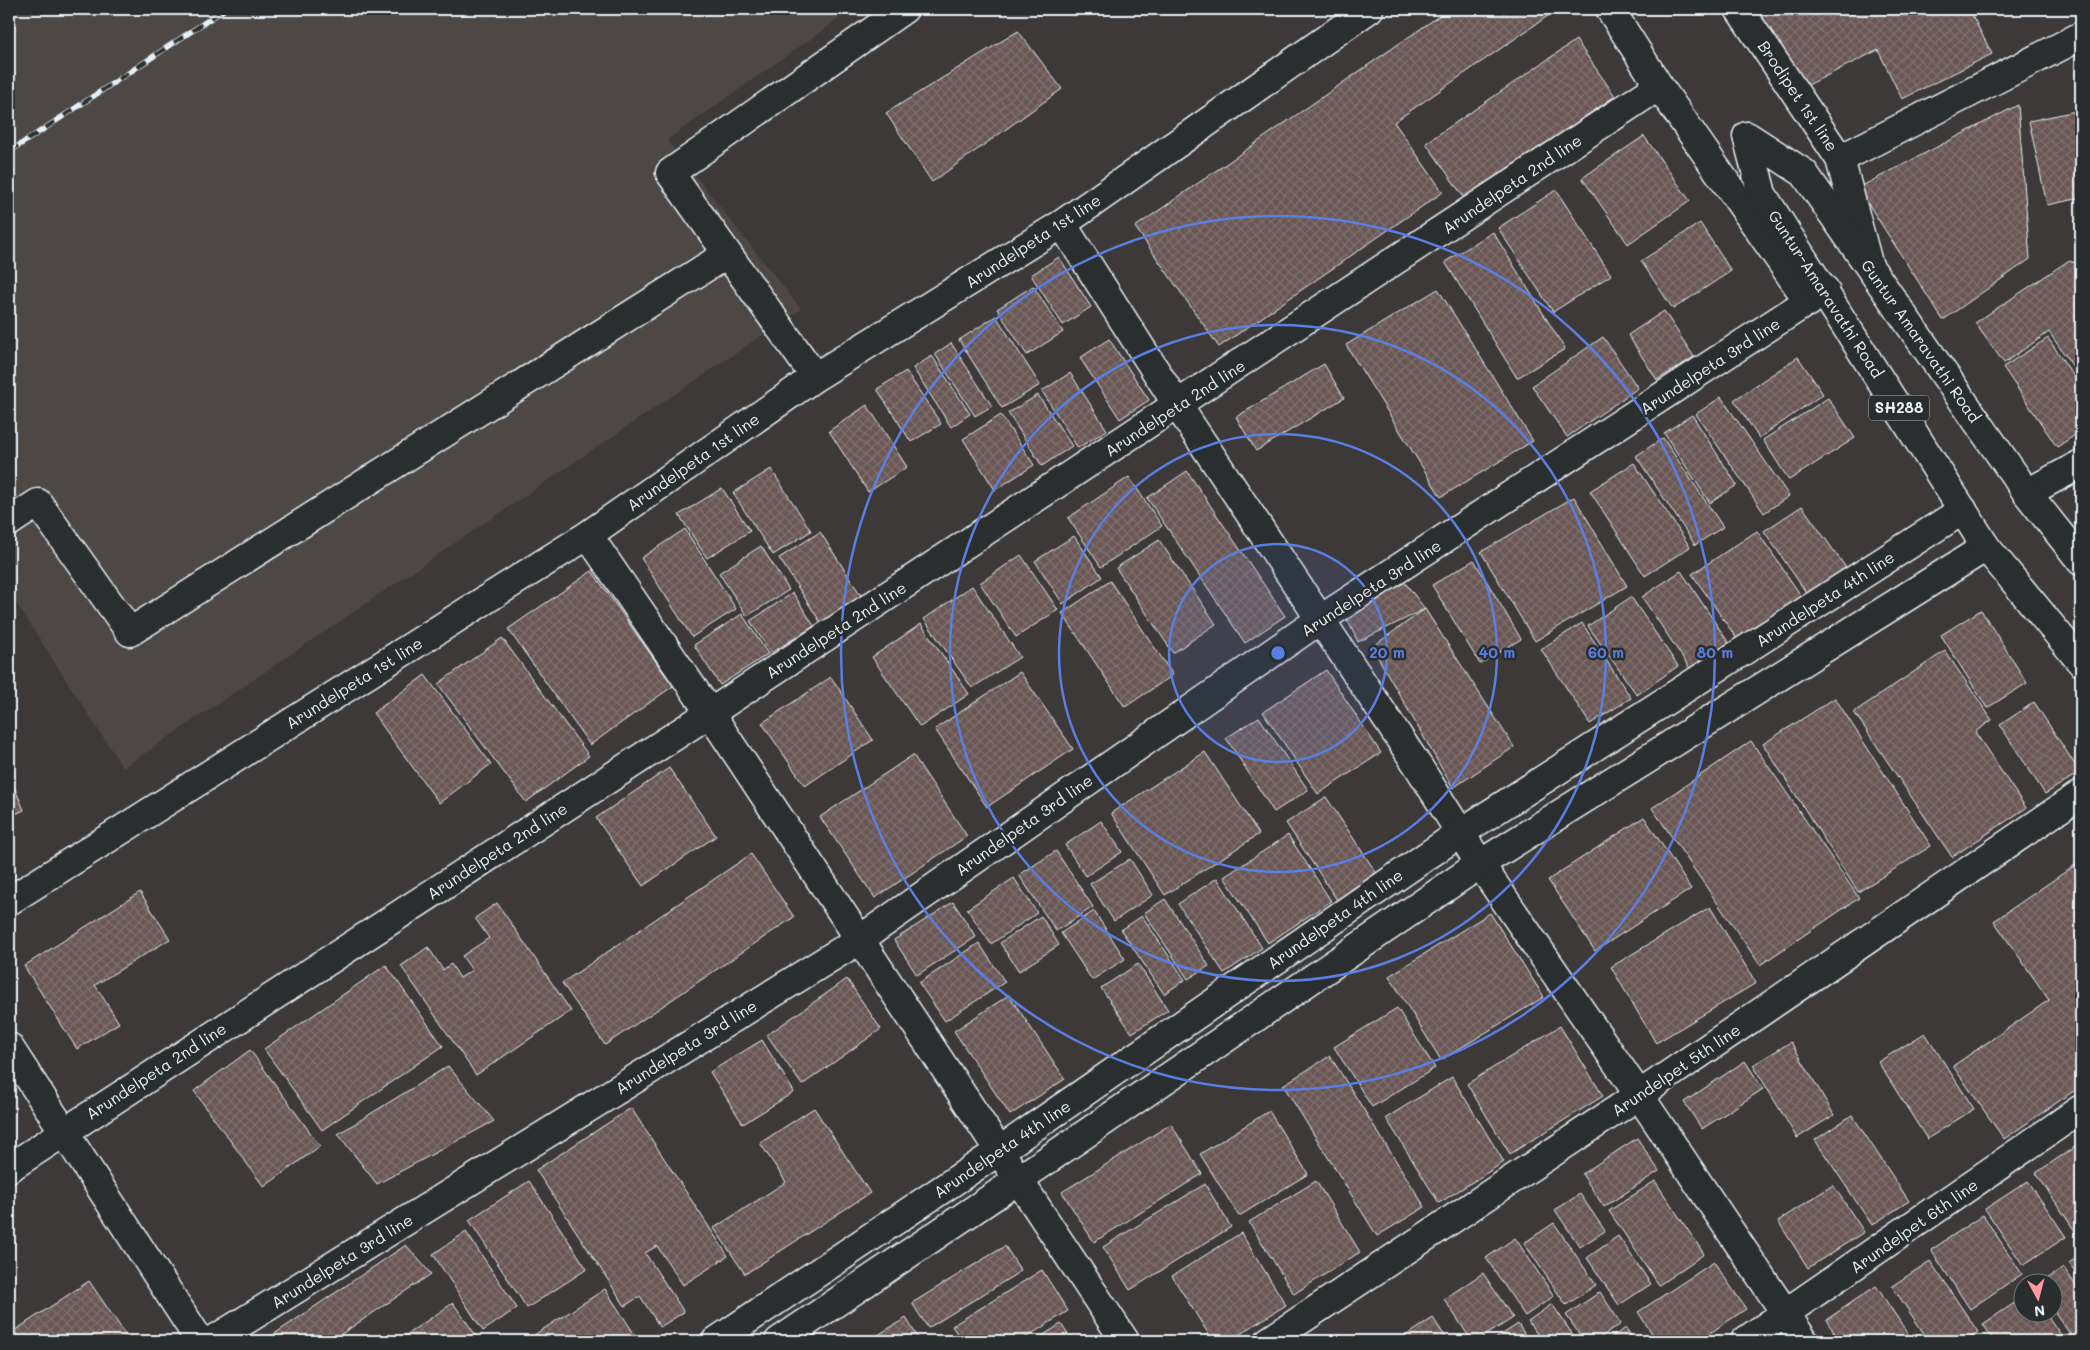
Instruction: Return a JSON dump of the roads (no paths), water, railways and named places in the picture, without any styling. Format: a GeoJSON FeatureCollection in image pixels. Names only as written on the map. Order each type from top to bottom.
{"type":"FeatureCollection","features":[{"type":"Feature","properties":{"kind":"street"},"geometry":{"type":"LineString","coordinates":[[815,378],[670,174],[904,9]]}},
{"type":"Feature","properties":{"kind":"street","name":"Arundelpeta 1st line"},"geometry":{"type":"LineString","coordinates":[[9,901],[588,535],[815,378],[1062,224],[1369,9]]}},
{"type":"Feature","properties":{"kind":"street"},"geometry":{"type":"LineString","coordinates":[[1610,9],[1659,86],[1817,296]]}},
{"type":"Feature","properties":{"kind":"street","name":"Brodipet 1st line"},"geometry":{"type":"LineString","coordinates":[[1740,9],[1840,159],[1870,268]]}},
{"type":"Feature","properties":{"kind":"street"},"geometry":{"type":"LineString","coordinates":[[1840,159],[2081,36]]}},
{"type":"Feature","properties":{"kind":"street","name":"Arundelpeta 2nd line"},"geometry":{"type":"LineString","coordinates":[[9,1168],[710,713],[1178,406],[1659,86]]}},
{"type":"Feature","properties":{"kind":"street","name":"Guntur-Amaravathi Road"},"geometry":{"type":"LineString","coordinates":[[1747,136],[1762,194],[1817,296],[1964,510],[1986,547],[2081,662]]}},
{"type":"Feature","properties":{"kind":"street","name":"Guntur Amaravathi Road"},"geometry":{"type":"LineString","coordinates":[[1747,136],[1804,173],[2027,493],[2081,561]]}},
{"type":"Feature","properties":{"kind":"street"},"geometry":{"type":"LineString","coordinates":[[1062,224],[1178,406],[1321,619],[1480,864],[1639,1095],[1804,1341]]}},
{"type":"Feature","properties":{"kind":"street"},"geometry":{"type":"LineString","coordinates":[[9,522],[38,503],[130,632],[727,254]]}},
{"type":"Feature","properties":{"kind":"street","name":"Arundelpeta 3rd line"},"geometry":{"type":"LineString","coordinates":[[212,1341],[859,940],[1321,619],[1817,296]]}},
{"type":"Feature","properties":{"kind":"street"},"geometry":{"type":"LineString","coordinates":[[2027,493],[2081,464]]}},
{"type":"Feature","properties":{"kind":"street","name":"Arundelpeta 4th line"},"geometry":{"type":"LineString","coordinates":[[716,1341],[999,1151],[1460,833],[1964,510]]}},
{"type":"Feature","properties":{"kind":"street"},"geometry":{"type":"LineString","coordinates":[[588,535],[710,713],[1125,1341]]}},
{"type":"Feature","properties":{"kind":"street"},"geometry":{"type":"LineString","coordinates":[[779,1341],[1480,864],[1986,547]]}},
{"type":"Feature","properties":{"kind":"street","name":"Arundelpet 5th line"},"geometry":{"type":"LineString","coordinates":[[1269,1341],[1639,1095],[2081,794]]}},
{"type":"Feature","properties":{"kind":"street"},"geometry":{"type":"LineString","coordinates":[[9,1047],[62,1132],[200,1341]]}},
{"type":"Feature","properties":{"kind":"street","name":"Arundelpet 6th line"},"geometry":{"type":"LineString","coordinates":[[1746,1341],[2081,1110]]}},
{"type":"Feature","properties":{"kind":"railway"},"geometry":{"type":"LineString","coordinates":[[9,152],[225,9]]}}]}
